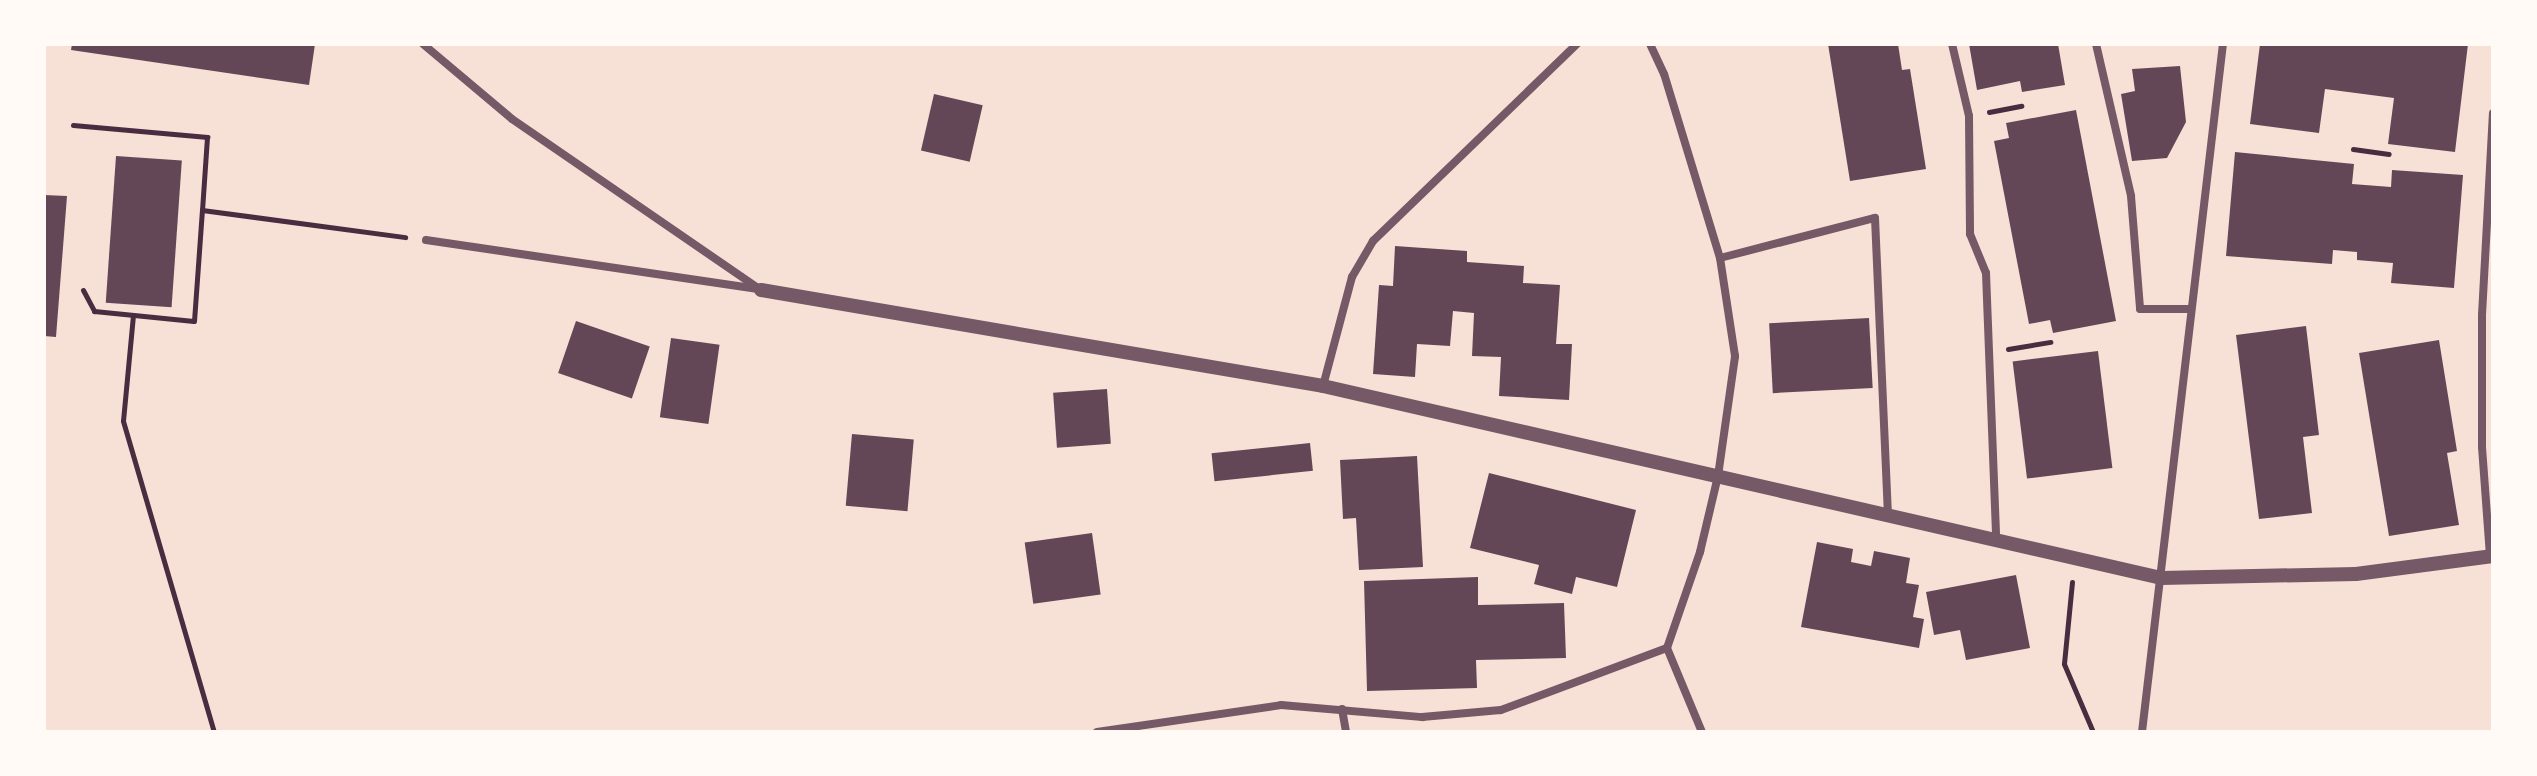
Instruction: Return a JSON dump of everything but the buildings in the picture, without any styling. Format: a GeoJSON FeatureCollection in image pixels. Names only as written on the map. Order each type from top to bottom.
{"type":"FeatureCollection","features":[{"type":"Feature","properties":{"kind":"street"},"geometry":{"type":"LineString","coordinates":[[423,44],[512,119],[761,290]]}},
{"type":"Feature","properties":{"kind":"street"},"geometry":{"type":"LineString","coordinates":[[1323,386],[1352,277],[1373,241],[1577,44]]}},
{"type":"Feature","properties":{"kind":"street"},"geometry":{"type":"LineString","coordinates":[[1650,44],[1664,74],[1720,258],[1735,356],[1718,476],[1684,606],[1667,648],[1702,732]]}},
{"type":"Feature","properties":{"kind":"street"},"geometry":{"type":"LineString","coordinates":[[1952,44],[1969,116],[1970,234],[1986,273],[1996,539]]}},
{"type":"Feature","properties":{"kind":"street"},"geometry":{"type":"LineString","coordinates":[[2096,44],[2131,196],[2140,309],[2190,309]]}},
{"type":"Feature","properties":{"kind":"street"},"geometry":{"type":"LineString","coordinates":[[2142,732],[2223,44]]}},
{"type":"Feature","properties":{"kind":"street"},"geometry":{"type":"LineString","coordinates":[[426,240],[761,290],[1323,386],[1888,512],[2161,578],[2356,574],[2492,556],[2482,447],[2482,315],[2493,113]]}},
{"type":"Feature","properties":{"kind":"street"},"geometry":{"type":"LineString","coordinates":[[1720,258],[1875,218],[1888,512]]}},
{"type":"Feature","properties":{"kind":"street"},"geometry":{"type":"LineString","coordinates":[[1097,732],[1281,705],[1422,717],[1501,710],[1667,648]]}},
{"type":"Feature","properties":{"kind":"street"},"geometry":{"type":"LineString","coordinates":[[1342,709],[1346,732]]}},
{"type":"Feature","properties":{"kind":"path"},"geometry":{"type":"LineString","coordinates":[[1969,116],[2021,106]]}},
{"type":"Feature","properties":{"kind":"path"},"geometry":{"type":"LineString","coordinates":[[73,125],[207,137],[194,321],[94,311],[83,290]]}},
{"type":"Feature","properties":{"kind":"path"},"geometry":{"type":"LineString","coordinates":[[2353,149],[2389,154]]}},
{"type":"Feature","properties":{"kind":"path"},"geometry":{"type":"LineString","coordinates":[[202,210],[426,240]]}},
{"type":"Feature","properties":{"kind":"path"},"geometry":{"type":"LineString","coordinates":[[133,315],[123,421],[214,732]]}},
{"type":"Feature","properties":{"kind":"path"},"geometry":{"type":"LineString","coordinates":[[1987,352],[2050,342]]}},
{"type":"Feature","properties":{"kind":"path"},"geometry":{"type":"LineString","coordinates":[[2075,557],[2064,664],[2093,732]]}}]}
